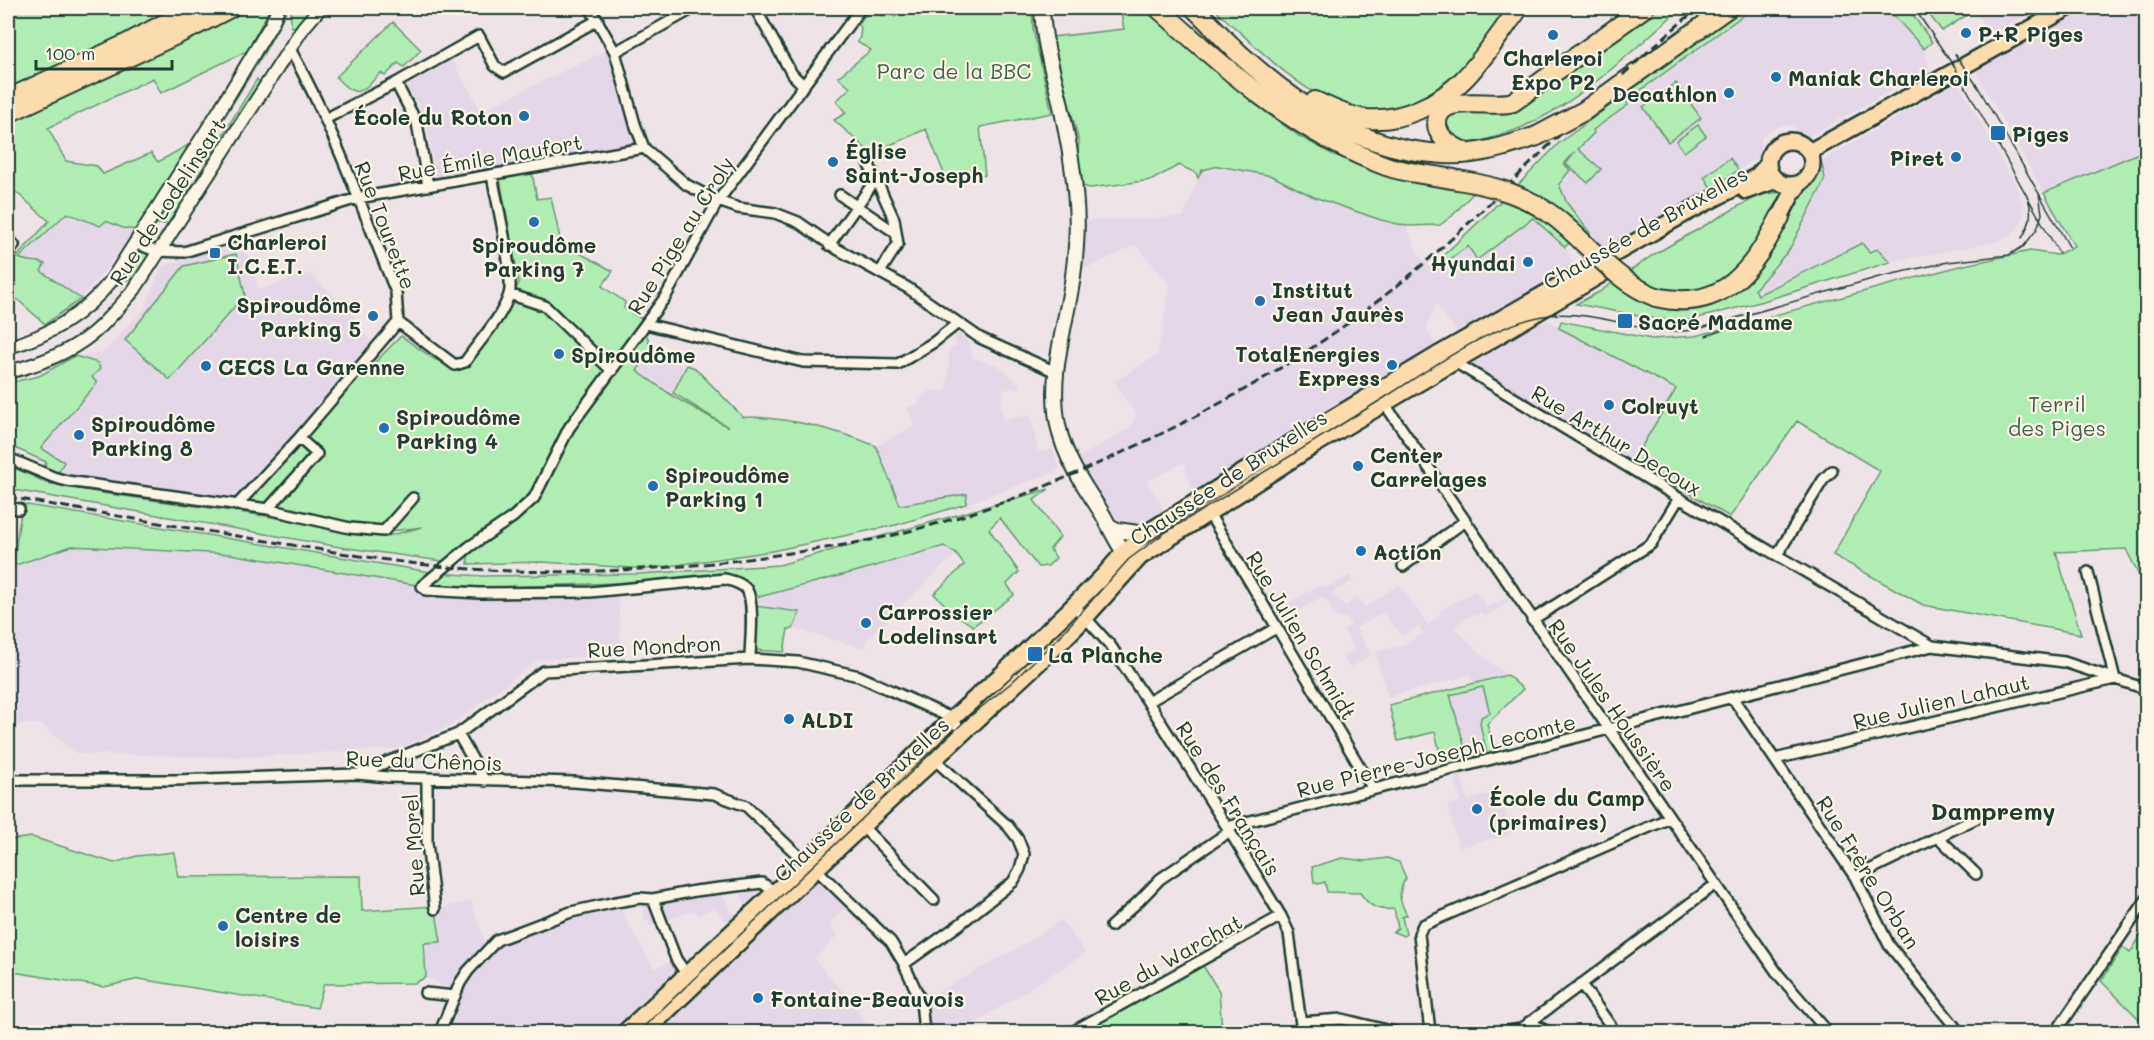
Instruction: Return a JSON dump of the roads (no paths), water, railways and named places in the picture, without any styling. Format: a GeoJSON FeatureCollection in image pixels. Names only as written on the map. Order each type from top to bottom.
{"type":"FeatureCollection","features":[{"type":"Feature","properties":{"kind":"highway"},"geometry":{"type":"LineString","coordinates":[[8,99],[124,45],[194,8]]}},
{"type":"Feature","properties":{"kind":"highway"},"geometry":{"type":"LineString","coordinates":[[8,113],[230,8]]}},
{"type":"Feature","properties":{"kind":"highway"},"geometry":{"type":"LineString","coordinates":[[1158,8],[1258,95],[1309,130],[1339,146],[1393,168],[1487,185],[1528,200],[1557,219],[1613,272],[1642,292],[1656,297],[1678,301],[1696,300],[1726,289],[1751,265],[1780,217]]}},
{"type":"Feature","properties":{"kind":"highway"},"geometry":{"type":"LineString","coordinates":[[1177,8],[1280,108]]}},
{"type":"Feature","properties":{"kind":"highway"},"geometry":{"type":"LineString","coordinates":[[1194,8],[1248,62],[1299,104],[1322,118],[1365,138],[1437,153]]}},
{"type":"Feature","properties":{"kind":"highway"},"geometry":{"type":"LineString","coordinates":[[1213,26],[1224,30],[1310,99],[1352,116],[1368,119],[1386,118],[1418,110],[1455,87],[1485,53],[1519,8]]}},
{"type":"Feature","properties":{"kind":"highway"},"geometry":{"type":"LineString","coordinates":[[1470,152],[1449,143],[1439,132],[1437,121],[1443,110],[1460,102],[1498,105],[1513,102],[1644,8]]}},
{"type":"Feature","properties":{"kind":"highway"},"geometry":{"type":"LineString","coordinates":[[1366,157],[1411,160],[1437,153],[1470,152],[1503,147],[1538,136],[1584,111],[1728,8]]}},
{"type":"Feature","properties":{"kind":"main road"},"geometry":{"type":"LineString","coordinates":[[1042,8],[1042,28],[1072,158],[1077,212],[1073,276],[1056,372],[1054,396],[1058,425],[1064,446],[1077,474],[1129,558]]}},
{"type":"Feature","properties":{"kind":"main road"},"geometry":{"type":"LineString","coordinates":[[1780,217],[1792,194],[1810,170],[1809,152],[2068,8]]}},
{"type":"Feature","properties":{"kind":"main road","name":"Chaussée de Bruxelles"},"geometry":{"type":"LineString","coordinates":[[857,820],[934,759],[1085,618],[1146,534],[1204,506],[1686,213],[1757,176],[1768,164],[1775,147],[1785,142],[1801,144],[1809,152]]}},
{"type":"Feature","properties":{"kind":"main road","name":"Chaussée de Bruxelles"},"geometry":{"type":"LineString","coordinates":[[1768,164],[1771,175],[1777,180],[1790,185],[1801,182]]}},
{"type":"Feature","properties":{"kind":"main road","name":"Chaussée de Bruxelles"},"geometry":{"type":"LineString","coordinates":[[1447,357],[1749,189],[1777,180]]}},
{"type":"Feature","properties":{"kind":"main road","name":"Chaussée de Bruxelles"},"geometry":{"type":"LineString","coordinates":[[625,1032],[812,866],[952,719],[1074,605],[1129,558],[1140,557],[1204,506]]}},
{"type":"Feature","properties":{"kind":"main road","name":"Chaussée de Bruxelles"},"geometry":{"type":"LineString","coordinates":[[1111,527],[1146,534]]}},
{"type":"Feature","properties":{"kind":"main road","name":"Chaussée de Bruxelles"},"geometry":{"type":"LineString","coordinates":[[645,1032],[780,895]]}},
{"type":"Feature","properties":{"kind":"street"},"geometry":{"type":"LineString","coordinates":[[8,347],[48,333],[73,319],[101,292],[118,271],[224,102],[272,23],[278,8]]}},
{"type":"Feature","properties":{"kind":"street","name":"Rue de Lodelinsart"},"geometry":{"type":"LineString","coordinates":[[8,372],[54,356],[81,341],[101,326],[134,290],[290,49],[320,8]]}},
{"type":"Feature","properties":{"kind":"street"},"geometry":{"type":"LineString","coordinates":[[590,8],[615,52],[634,124],[644,148],[687,185],[718,201],[738,208],[786,216],[798,222],[829,245],[908,288],[980,338],[1056,372]]}},
{"type":"Feature","properties":{"kind":"street"},"geometry":{"type":"LineString","coordinates":[[615,52],[694,8]]}},
{"type":"Feature","properties":{"kind":"street"},"geometry":{"type":"LineString","coordinates":[[755,8],[792,74],[804,86]]}},
{"type":"Feature","properties":{"kind":"street","name":"Rue Pige au Croly"},"geometry":{"type":"LineString","coordinates":[[750,659],[751,604],[747,590],[737,582],[725,579],[591,592],[479,593],[426,590],[422,586],[457,556],[513,517],[534,498],[569,428],[666,296],[718,201],[861,8]]}},
{"type":"Feature","properties":{"kind":"street"},"geometry":{"type":"LineString","coordinates":[[325,119],[396,83],[479,36],[495,66],[504,72],[598,20]]}},
{"type":"Feature","properties":{"kind":"street","name":"Rue Tourette"},"geometry":{"type":"LineString","coordinates":[[290,49],[325,119],[396,292],[398,322],[455,366],[460,365],[465,362],[500,312],[509,294]]}},
{"type":"Feature","properties":{"kind":"street"},"geometry":{"type":"LineString","coordinates":[[396,83],[417,123],[422,138],[428,186]]}},
{"type":"Feature","properties":{"kind":"street","name":"Rue Émile Maufort"},"geometry":{"type":"LineString","coordinates":[[135,243],[160,251],[184,252],[358,198],[644,148]]}},
{"type":"Feature","properties":{"kind":"street"},"geometry":{"type":"LineString","coordinates":[[869,165],[894,219],[898,244],[880,272]]}},
{"type":"Feature","properties":{"kind":"street"},"geometry":{"type":"LineString","coordinates":[[492,175],[510,276],[509,294],[545,306],[612,371]]}},
{"type":"Feature","properties":{"kind":"street"},"geometry":{"type":"LineString","coordinates":[[829,245],[876,179]]}},
{"type":"Feature","properties":{"kind":"street"},"geometry":{"type":"LineString","coordinates":[[840,195],[896,233]]}},
{"type":"Feature","properties":{"kind":"street"},"geometry":{"type":"LineString","coordinates":[[8,238],[14,245],[8,254]]}},
{"type":"Feature","properties":{"kind":"street"},"geometry":{"type":"LineString","coordinates":[[237,505],[299,438],[398,322]]}},
{"type":"Feature","properties":{"kind":"street"},"geometry":{"type":"LineString","coordinates":[[646,324],[803,362],[898,364],[934,342],[958,323]]}},
{"type":"Feature","properties":{"kind":"street","name":"Rue Arthur Decoux"},"geometry":{"type":"LineString","coordinates":[[1447,357],[1679,498],[1932,646],[2064,662],[2146,689]]}},
{"type":"Feature","properties":{"kind":"street","name":"Rue Jules Houssière"},"geometry":{"type":"LineString","coordinates":[[1381,397],[1532,620],[1611,730],[1778,974],[1828,1032]]}},
{"type":"Feature","properties":{"kind":"street"},"geometry":{"type":"LineString","coordinates":[[268,509],[316,454],[299,438]]}},
{"type":"Feature","properties":{"kind":"street"},"geometry":{"type":"LineString","coordinates":[[8,458],[67,481],[268,509],[350,528],[384,531],[413,498]]}},
{"type":"Feature","properties":{"kind":"street"},"geometry":{"type":"LineString","coordinates":[[1777,555],[1823,480],[1832,471]]}},
{"type":"Feature","properties":{"kind":"street"},"geometry":{"type":"LineString","coordinates":[[1532,620],[1651,544],[1679,498]]}},
{"type":"Feature","properties":{"kind":"street","name":"Rue Julien Schmidt"},"geometry":{"type":"LineString","coordinates":[[1204,506],[1373,789]]}},
{"type":"Feature","properties":{"kind":"street"},"geometry":{"type":"LineString","coordinates":[[8,508],[19,509]]}},
{"type":"Feature","properties":{"kind":"street"},"geometry":{"type":"LineString","coordinates":[[1403,566],[1465,521]]}},
{"type":"Feature","properties":{"kind":"street"},"geometry":{"type":"LineString","coordinates":[[2088,572],[2115,679]]}},
{"type":"Feature","properties":{"kind":"street","name":"Rue des Français"},"geometry":{"type":"LineString","coordinates":[[1074,605],[1110,645],[1148,702],[1281,916],[1289,933],[1302,1032]]}},
{"type":"Feature","properties":{"kind":"street"},"geometry":{"type":"LineString","coordinates":[[1148,702],[1276,628]]}},
{"type":"Feature","properties":{"kind":"street","name":"Rue Pierre-Joseph Lecomte"},"geometry":{"type":"LineString","coordinates":[[1111,926],[1160,879],[1229,829],[1373,789],[1611,730],[1932,646]]}},
{"type":"Feature","properties":{"kind":"street","name":"Rue Mondron"},"geometry":{"type":"LineString","coordinates":[[357,774],[458,734],[544,671],[750,659],[798,662],[859,676],[952,719],[963,732]]}},
{"type":"Feature","properties":{"kind":"street","name":"Rue Julien Lahaut"},"geometry":{"type":"LineString","coordinates":[[1775,759],[2115,679]]}},
{"type":"Feature","properties":{"kind":"street","name":"Rue Frère Orban"},"geometry":{"type":"LineString","coordinates":[[1732,697],[1855,877],[1889,945],[1959,1032]]}},
{"type":"Feature","properties":{"kind":"street"},"geometry":{"type":"LineString","coordinates":[[458,734],[485,781]]}},
{"type":"Feature","properties":{"kind":"street"},"geometry":{"type":"LineString","coordinates":[[904,964],[1013,882],[1024,854],[1018,839],[1008,826],[934,759]]}},
{"type":"Feature","properties":{"kind":"street","name":"Rue du Chênois"},"geometry":{"type":"LineString","coordinates":[[8,780],[176,780],[357,774],[485,781],[573,782],[714,794],[747,806],[812,866]]}},
{"type":"Feature","properties":{"kind":"street","name":"Rue Morel"},"geometry":{"type":"LineString","coordinates":[[427,778],[427,843],[435,909]]}},
{"type":"Feature","properties":{"kind":"street"},"geometry":{"type":"LineString","coordinates":[[1430,1032],[1419,934],[1423,925],[1670,818]]}},
{"type":"Feature","properties":{"kind":"street"},"geometry":{"type":"LineString","coordinates":[[1855,877],[1977,818]]}},
{"type":"Feature","properties":{"kind":"street"},"geometry":{"type":"LineString","coordinates":[[857,820],[934,900]]}},
{"type":"Feature","properties":{"kind":"street"},"geometry":{"type":"LineString","coordinates":[[1938,837],[1976,874]]}},
{"type":"Feature","properties":{"kind":"street"},"geometry":{"type":"LineString","coordinates":[[812,866],[891,942],[921,1001],[924,1032]]}},
{"type":"Feature","properties":{"kind":"street"},"geometry":{"type":"LineString","coordinates":[[440,1032],[468,971],[497,940],[571,912],[640,898],[653,899],[694,891],[762,883],[780,895]]}},
{"type":"Feature","properties":{"kind":"street"},"geometry":{"type":"LineString","coordinates":[[1503,1032],[1521,1029],[1716,884]]}},
{"type":"Feature","properties":{"kind":"street"},"geometry":{"type":"LineString","coordinates":[[653,899],[676,959],[687,975]]}},
{"type":"Feature","properties":{"kind":"street"},"geometry":{"type":"LineString","coordinates":[[2061,1031],[2146,900]]}},
{"type":"Feature","properties":{"kind":"street","name":"Rue du Warchat"},"geometry":{"type":"LineString","coordinates":[[1072,1032],[1281,916]]}},
{"type":"Feature","properties":{"kind":"street"},"geometry":{"type":"LineString","coordinates":[[1581,984],[1615,1032]]}},
{"type":"Feature","properties":{"kind":"street"},"geometry":{"type":"LineString","coordinates":[[425,993],[455,996]]}},
{"type":"Feature","properties":{"kind":"street"},"geometry":{"type":"LineString","coordinates":[[1301,1022],[1330,1018],[1342,1019],[1395,1032]]}},
{"type":"Feature","properties":{"kind":"street"},"geometry":{"type":"LineString","coordinates":[[1529,1022],[1548,1032]]}},
{"type":"Feature","properties":{"kind":"tram line"},"geometry":{"type":"LineString","coordinates":[[1914,8],[1955,68],[2059,253]]}},
{"type":"Feature","properties":{"kind":"tram line"},"geometry":{"type":"LineString","coordinates":[[1955,54],[1978,87],[2070,248]]}},
{"type":"Feature","properties":{"kind":"tram line"},"geometry":{"type":"LineString","coordinates":[[638,1032],[968,718],[1011,683],[1057,639],[1129,559],[1166,532],[1443,360],[1485,336],[1528,319],[1568,314],[1658,329],[1694,330],[1879,277],[1948,262],[2009,255],[2024,246],[2037,229],[2042,214],[2039,193]]}},
{"type":"Feature","properties":{"kind":"tram line"},"geometry":{"type":"LineString","coordinates":[[2022,238],[2030,219],[2028,198]]}},
{"type":"Feature","properties":{"kind":"tram line"},"geometry":{"type":"LineString","coordinates":[[1706,336],[1731,327]]}},
{"type":"Feature","properties":{"kind":"railway"},"geometry":{"type":"LineString","coordinates":[[8,497],[379,559],[449,567],[552,572],[631,570],[751,559],[860,542],[953,519],[1050,484],[1155,437],[1254,384],[1318,344],[1379,300],[1439,250],[1614,83],[1698,8]]}},
{"type":"Feature","properties":{"kind":"place","name":"P+R Piges"},"geometry":{"type":"Point","coordinates":[1966,33]}},
{"type":"Feature","properties":{"kind":"place","name":"Charleroi Expo P2"},"geometry":{"type":"Point","coordinates":[1553,35]}},
{"type":"Feature","properties":{"kind":"place","name":"Maniak Charleroi"},"geometry":{"type":"Point","coordinates":[1776,77]}},
{"type":"Feature","properties":{"kind":"place","name":"Decathlon"},"geometry":{"type":"Point","coordinates":[1729,93]}},
{"type":"Feature","properties":{"kind":"place","name":"École du Roton"},"geometry":{"type":"Point","coordinates":[524,116]}},
{"type":"Feature","properties":{"kind":"place","name":"Piges"},"geometry":{"type":"Point","coordinates":[1998,133]}},
{"type":"Feature","properties":{"kind":"place","name":"Piret"},"geometry":{"type":"Point","coordinates":[1956,157]}},
{"type":"Feature","properties":{"kind":"place","name":"Église Saint-Joseph"},"geometry":{"type":"Point","coordinates":[833,162]}},
{"type":"Feature","properties":{"kind":"place","name":"Spiroudôme Parking 7"},"geometry":{"type":"Point","coordinates":[534,222]}},
{"type":"Feature","properties":{"kind":"place","name":"Charleroi I.C.E.T."},"geometry":{"type":"Point","coordinates":[215,253]}},
{"type":"Feature","properties":{"kind":"place","name":"Hyundai"},"geometry":{"type":"Point","coordinates":[1528,262]}},
{"type":"Feature","properties":{"kind":"place","name":"Institut Jean Jaurès"},"geometry":{"type":"Point","coordinates":[1260,301]}},
{"type":"Feature","properties":{"kind":"place","name":"Spiroudôme Parking 5"},"geometry":{"type":"Point","coordinates":[373,316]}},
{"type":"Feature","properties":{"kind":"place","name":"Sacré Madame"},"geometry":{"type":"Point","coordinates":[1625,321]}},
{"type":"Feature","properties":{"kind":"place","name":"Spiroudôme"},"geometry":{"type":"Point","coordinates":[559,354]}},
{"type":"Feature","properties":{"kind":"place","name":"TotalEnergies Express"},"geometry":{"type":"Point","coordinates":[1392,365]}},
{"type":"Feature","properties":{"kind":"place","name":"CECS La Garenne"},"geometry":{"type":"Point","coordinates":[206,366]}},
{"type":"Feature","properties":{"kind":"place","name":"Colruyt"},"geometry":{"type":"Point","coordinates":[1609,405]}},
{"type":"Feature","properties":{"kind":"place","name":"Spiroudôme Parking 4"},"geometry":{"type":"Point","coordinates":[384,428]}},
{"type":"Feature","properties":{"kind":"place","name":"Spiroudôme Parking 8"},"geometry":{"type":"Point","coordinates":[79,435]}},
{"type":"Feature","properties":{"kind":"place","name":"Center Carrelages"},"geometry":{"type":"Point","coordinates":[1358,466]}},
{"type":"Feature","properties":{"kind":"place","name":"Spiroudôme Parking 1"},"geometry":{"type":"Point","coordinates":[653,486]}},
{"type":"Feature","properties":{"kind":"place","name":"Action"},"geometry":{"type":"Point","coordinates":[1361,551]}},
{"type":"Feature","properties":{"kind":"place","name":"Carrossier Lodelinsart"},"geometry":{"type":"Point","coordinates":[866,623]}},
{"type":"Feature","properties":{"kind":"place","name":"La Planche"},"geometry":{"type":"Point","coordinates":[1035,654]}},
{"type":"Feature","properties":{"kind":"place","name":"ALDI"},"geometry":{"type":"Point","coordinates":[789,719]}},
{"type":"Feature","properties":{"kind":"place","name":"École du Camp (primaires)"},"geometry":{"type":"Point","coordinates":[1477,809]}},
{"type":"Feature","properties":{"kind":"place","name":"Centre de loisirs"},"geometry":{"type":"Point","coordinates":[223,926]}},
{"type":"Feature","properties":{"kind":"place","name":"Fontaine-Beauvois"},"geometry":{"type":"Point","coordinates":[758,998]}},
{"type":"Feature","properties":{"kind":"district","name":"Dampremy"},"geometry":{"type":"Point","coordinates":[1993,810]}},
{"type":"Feature","properties":{"kind":"park label","name":"Parc de la BBC"},"geometry":{"type":"Point","coordinates":[954,70]}},
{"type":"Feature","properties":{"kind":"park label","name":"Terril des Piges"},"geometry":{"type":"Point","coordinates":[2057,415]}}]}
